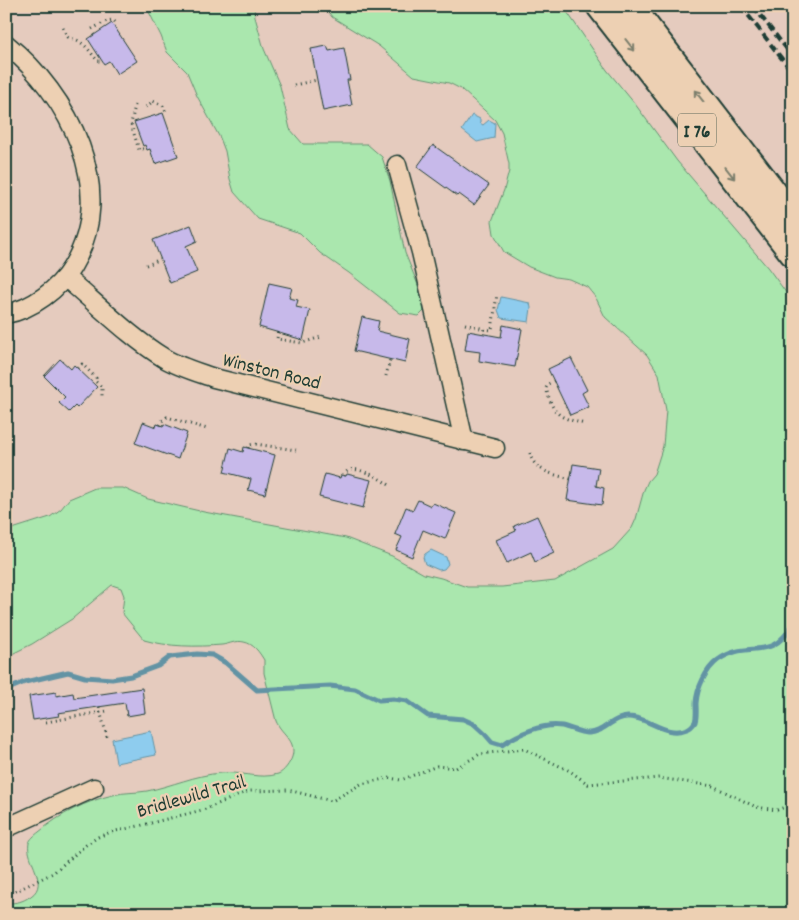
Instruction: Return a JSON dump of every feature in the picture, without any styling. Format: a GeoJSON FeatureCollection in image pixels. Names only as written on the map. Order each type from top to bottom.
{"type":"FeatureCollection","features":[{"type":"Feature","properties":{"kind":"highway","name":"I 76"},"geometry":{"type":"LineString","coordinates":[[600,6],[793,253]]}},
{"type":"Feature","properties":{"kind":"highway","name":"I 76"},"geometry":{"type":"LineString","coordinates":[[630,6],[793,218]]}},
{"type":"Feature","properties":{"kind":"street"},"geometry":{"type":"LineString","coordinates":[[6,44],[39,76],[57,100],[74,131],[85,157],[91,188],[91,214],[86,238],[79,257],[66,278],[50,292],[29,306],[6,314]]}},
{"type":"Feature","properties":{"kind":"street"},"geometry":{"type":"LineString","coordinates":[[397,165],[422,252],[464,441]]}},
{"type":"Feature","properties":{"kind":"street","name":"Winston Road"},"geometry":{"type":"LineString","coordinates":[[66,278],[141,341],[164,358],[187,369],[214,378],[495,448]]}},
{"type":"Feature","properties":{"kind":"street"},"geometry":{"type":"LineString","coordinates":[[6,828],[94,788]]}},
{"type":"Feature","properties":{"kind":"path"},"geometry":{"type":"LineString","coordinates":[[92,30],[107,21],[113,20],[116,23]]}},
{"type":"Feature","properties":{"kind":"path"},"geometry":{"type":"LineString","coordinates":[[63,28],[68,37],[79,40],[98,61],[103,61]]}},
{"type":"Feature","properties":{"kind":"path"},"geometry":{"type":"LineString","coordinates":[[294,85],[317,80]]}},
{"type":"Feature","properties":{"kind":"path"},"geometry":{"type":"LineString","coordinates":[[146,107],[153,101],[163,106],[166,112]]}},
{"type":"Feature","properties":{"kind":"path"},"geometry":{"type":"LineString","coordinates":[[134,105],[131,124],[139,150],[146,148]]}},
{"type":"Feature","properties":{"kind":"path"},"geometry":{"type":"LineString","coordinates":[[146,265],[160,259]]}},
{"type":"Feature","properties":{"kind":"path"},"geometry":{"type":"LineString","coordinates":[[465,324],[492,330],[498,294]]}},
{"type":"Feature","properties":{"kind":"path"},"geometry":{"type":"LineString","coordinates":[[483,334],[484,329]]}},
{"type":"Feature","properties":{"kind":"path"},"geometry":{"type":"LineString","coordinates":[[278,332],[277,338],[302,342],[321,337]]}},
{"type":"Feature","properties":{"kind":"path"},"geometry":{"type":"LineString","coordinates":[[386,376],[390,360]]}},
{"type":"Feature","properties":{"kind":"path"},"geometry":{"type":"LineString","coordinates":[[78,368],[82,364],[96,378],[95,381],[102,388],[102,399]]}},
{"type":"Feature","properties":{"kind":"path"},"geometry":{"type":"LineString","coordinates":[[554,382],[548,384],[546,388],[555,412],[564,419],[585,424]]}},
{"type":"Feature","properties":{"kind":"path"},"geometry":{"type":"LineString","coordinates":[[160,425],[167,417],[207,429]]}},
{"type":"Feature","properties":{"kind":"path"},"geometry":{"type":"LineString","coordinates":[[248,448],[255,444],[296,450]]}},
{"type":"Feature","properties":{"kind":"path"},"geometry":{"type":"LineString","coordinates":[[530,453],[531,459],[539,468],[571,479]]}},
{"type":"Feature","properties":{"kind":"path"},"geometry":{"type":"LineString","coordinates":[[344,476],[345,471],[348,469],[357,470],[375,476],[391,486]]}},
{"type":"Feature","properties":{"kind":"path"},"geometry":{"type":"LineString","coordinates":[[99,707],[107,737]]}},
{"type":"Feature","properties":{"kind":"path"},"geometry":{"type":"LineString","coordinates":[[46,722],[108,711]]}},
{"type":"Feature","properties":{"kind":"path","name":"Bridlewild Trail"},"geometry":{"type":"LineString","coordinates":[[6,896],[53,872],[86,845],[98,837],[111,832],[206,809],[249,791],[288,790],[332,802],[361,784],[389,778],[401,780],[436,766],[456,768],[480,754],[524,749],[570,771],[588,784],[659,778],[713,786],[756,807],[777,810],[793,804]]}},
{"type":"Feature","properties":{"kind":"green space"},"geometry":{"type":"Polygon","coordinates":[[[146,6],[254,6],[255,17],[264,49],[280,86],[290,129],[303,144],[367,144],[382,157],[390,181],[405,253],[418,285],[424,311],[419,316],[400,313],[320,253],[300,233],[258,219],[234,192],[225,151],[220,138],[197,96],[187,72],[167,52],[146,6]]]}},
{"type":"Feature","properties":{"kind":"green space"},"geometry":{"type":"Polygon","coordinates":[[[324,6],[563,6],[607,70],[677,161],[768,268],[793,302],[793,914],[6,914],[6,903],[22,901],[31,896],[36,891],[38,885],[38,878],[30,857],[30,840],[47,825],[65,814],[83,805],[121,793],[147,791],[211,774],[228,773],[271,776],[282,771],[292,757],[293,751],[291,742],[276,721],[264,673],[264,660],[253,646],[241,642],[222,645],[173,645],[144,640],[122,613],[124,596],[121,588],[112,585],[72,619],[32,644],[6,657],[6,531],[50,517],[61,509],[69,499],[95,488],[123,488],[148,499],[204,512],[346,538],[392,556],[424,574],[467,587],[502,587],[555,581],[613,549],[632,528],[644,490],[654,474],[663,446],[666,410],[659,374],[647,355],[605,317],[596,298],[587,287],[569,279],[555,277],[529,267],[504,252],[494,234],[492,221],[509,171],[502,133],[495,120],[461,89],[449,83],[414,76],[379,46],[332,17],[324,6]]]}},
{"type":"Feature","properties":{"kind":"water"},"geometry":{"type":"Polygon","coordinates":[[[472,115],[480,119],[480,123],[483,125],[489,120],[495,123],[494,138],[477,142],[462,130],[472,115]]]}},
{"type":"Feature","properties":{"kind":"water"},"geometry":{"type":"Polygon","coordinates":[[[501,297],[530,303],[529,322],[501,318],[498,310],[501,297]]]}},
{"type":"Feature","properties":{"kind":"water"},"geometry":{"type":"Polygon","coordinates":[[[431,550],[446,557],[448,564],[444,569],[439,570],[425,564],[423,557],[431,550]]]}},
{"type":"Feature","properties":{"kind":"water"},"geometry":{"type":"Polygon","coordinates":[[[151,731],[156,755],[116,763],[112,739],[151,731]]]}},
{"type":"Feature","properties":{"kind":"building"},"geometry":{"type":"Polygon","coordinates":[[[112,23],[137,61],[117,74],[109,61],[104,64],[88,39],[112,23]]]}},
{"type":"Feature","properties":{"kind":"building"},"geometry":{"type":"Polygon","coordinates":[[[327,46],[329,51],[344,48],[352,105],[323,111],[311,49],[327,46]]]}},
{"type":"Feature","properties":{"kind":"building"},"geometry":{"type":"Polygon","coordinates":[[[163,113],[178,156],[155,164],[150,149],[147,150],[145,145],[143,146],[134,122],[163,113]]]}},
{"type":"Feature","properties":{"kind":"building"},"geometry":{"type":"Polygon","coordinates":[[[433,145],[489,185],[474,205],[459,194],[457,196],[417,167],[433,145]]]}},
{"type":"Feature","properties":{"kind":"building"},"geometry":{"type":"Polygon","coordinates":[[[191,225],[197,241],[186,246],[197,272],[170,283],[153,240],[191,225]]]}},
{"type":"Feature","properties":{"kind":"building"},"geometry":{"type":"Polygon","coordinates":[[[269,283],[292,288],[289,298],[298,300],[296,307],[310,310],[303,340],[259,327],[269,283]]]}},
{"type":"Feature","properties":{"kind":"building"},"geometry":{"type":"Polygon","coordinates":[[[362,317],[379,321],[377,331],[410,339],[405,363],[354,351],[362,317]]]}},
{"type":"Feature","properties":{"kind":"building"},"geometry":{"type":"Polygon","coordinates":[[[503,325],[522,329],[515,367],[479,361],[480,352],[465,350],[468,331],[501,337],[503,325]]]}},
{"type":"Feature","properties":{"kind":"building"},"geometry":{"type":"Polygon","coordinates":[[[571,358],[587,390],[582,393],[589,407],[570,415],[548,369],[571,358]]]}},
{"type":"Feature","properties":{"kind":"building"},"geometry":{"type":"Polygon","coordinates":[[[60,359],[71,369],[74,365],[97,387],[77,408],[75,406],[69,412],[59,403],[65,397],[44,376],[60,359]]]}},
{"type":"Feature","properties":{"kind":"building"},"geometry":{"type":"Polygon","coordinates":[[[143,422],[156,427],[157,424],[163,426],[164,424],[187,433],[178,459],[135,443],[143,422]]]}},
{"type":"Feature","properties":{"kind":"building"},"geometry":{"type":"Polygon","coordinates":[[[244,447],[275,455],[265,494],[248,490],[251,479],[224,472],[230,448],[243,452],[244,447]]]}},
{"type":"Feature","properties":{"kind":"building"},"geometry":{"type":"Polygon","coordinates":[[[573,464],[599,468],[596,486],[604,488],[602,505],[567,500],[573,464]]]}},
{"type":"Feature","properties":{"kind":"building"},"geometry":{"type":"Polygon","coordinates":[[[325,474],[340,478],[341,475],[346,476],[347,474],[371,480],[363,508],[319,497],[325,474]]]}},
{"type":"Feature","properties":{"kind":"building"},"geometry":{"type":"Polygon","coordinates":[[[418,500],[431,506],[433,503],[456,513],[445,539],[423,530],[412,557],[396,550],[402,537],[395,534],[406,507],[413,510],[418,500]]]}},
{"type":"Feature","properties":{"kind":"building"},"geometry":{"type":"Polygon","coordinates":[[[537,516],[554,553],[535,562],[531,552],[507,563],[496,540],[516,531],[514,526],[537,516]]]}},
{"type":"Feature","properties":{"kind":"building"},"geometry":{"type":"Polygon","coordinates":[[[142,688],[145,713],[127,716],[125,703],[58,713],[59,716],[33,720],[29,696],[56,692],[56,696],[73,693],[74,698],[142,688]]]}},
{"type":"Feature","properties":{"kind":"waterway"},"geometry":{"type":"LineString","coordinates":[[6,690],[25,682],[68,672],[85,677],[112,679],[131,676],[158,666],[170,657],[197,654],[212,655],[226,663],[257,690],[330,686],[355,689],[379,700],[407,701],[428,716],[463,719],[474,724],[492,742],[502,745],[523,733],[547,726],[562,726],[581,732],[593,733],[623,717],[636,718],[665,729],[679,731],[689,728],[695,722],[698,691],[706,674],[718,660],[729,654],[767,647],[776,643],[793,624]]}},
{"type":"Feature","properties":{"kind":"railway"},"geometry":{"type":"LineString","coordinates":[[741,6],[793,73]]}},
{"type":"Feature","properties":{"kind":"railway"},"geometry":{"type":"LineString","coordinates":[[753,6],[793,57]]}}]}
